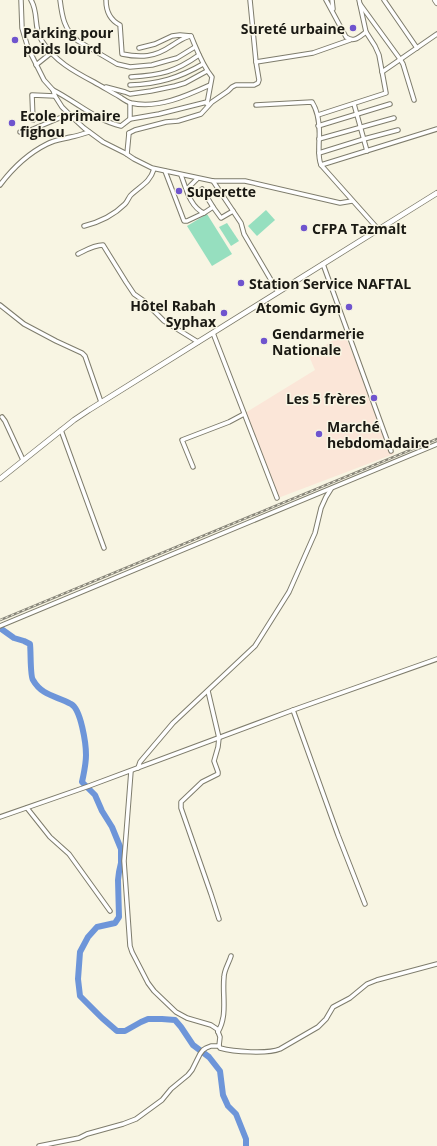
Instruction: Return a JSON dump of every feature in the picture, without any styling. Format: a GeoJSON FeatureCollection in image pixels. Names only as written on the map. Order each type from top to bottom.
{"type":"FeatureCollection","features":[{"type":"Feature","properties":{"kind":"main road"},"geometry":{"type":"LineString","coordinates":[[434,0],[437,3]]}},
{"type":"Feature","properties":{"kind":"main road"},"geometry":{"type":"LineString","coordinates":[[0,479],[88,410],[437,193]]}},
{"type":"Feature","properties":{"kind":"street"},"geometry":{"type":"LineString","coordinates":[[21,0],[22,28],[28,48],[44,80],[53,90],[67,97],[101,119],[111,124],[121,126],[129,133]]}},
{"type":"Feature","properties":{"kind":"street"},"geometry":{"type":"LineString","coordinates":[[31,0],[36,18],[36,28],[41,40],[51,53],[60,62],[73,71],[130,103],[146,104],[172,100],[210,85]]}},
{"type":"Feature","properties":{"kind":"street"},"geometry":{"type":"LineString","coordinates":[[60,0],[65,24],[71,36],[120,66],[130,67],[152,65],[177,58],[196,47]]}},
{"type":"Feature","properties":{"kind":"street"},"geometry":{"type":"LineString","coordinates":[[106,0],[108,14],[120,25],[122,54],[135,56],[153,54],[165,50],[185,37],[191,36]]}},
{"type":"Feature","properties":{"kind":"street"},"geometry":{"type":"LineString","coordinates":[[129,133],[135,130],[201,114],[212,102],[232,87],[236,85],[254,85],[258,83],[259,80],[250,0]]}},
{"type":"Feature","properties":{"kind":"street"},"geometry":{"type":"LineString","coordinates":[[327,0],[346,37],[350,40]]}},
{"type":"Feature","properties":{"kind":"street"},"geometry":{"type":"LineString","coordinates":[[332,0],[333,11]]}},
{"type":"Feature","properties":{"kind":"street"},"geometry":{"type":"LineString","coordinates":[[318,116],[386,93],[379,55],[366,32],[359,1]]}},
{"type":"Feature","properties":{"kind":"street"},"geometry":{"type":"LineString","coordinates":[[359,1],[403,64],[414,100]]}},
{"type":"Feature","properties":{"kind":"street"},"geometry":{"type":"LineString","coordinates":[[386,1],[417,48]]}},
{"type":"Feature","properties":{"kind":"street"},"geometry":{"type":"LineString","coordinates":[[256,62],[313,52],[354,40],[366,32]]}},
{"type":"Feature","properties":{"kind":"street"},"geometry":{"type":"LineString","coordinates":[[382,72],[437,34]]}},
{"type":"Feature","properties":{"kind":"street"},"geometry":{"type":"LineString","coordinates":[[139,48],[155,44],[172,36],[191,36]]}},
{"type":"Feature","properties":{"kind":"street"},"geometry":{"type":"LineString","coordinates":[[191,36],[207,71],[212,77],[207,109]]}},
{"type":"Feature","properties":{"kind":"street"},"geometry":{"type":"LineString","coordinates":[[36,65],[51,53]]}},
{"type":"Feature","properties":{"kind":"street"},"geometry":{"type":"LineString","coordinates":[[131,77],[164,73],[185,65],[199,55]]}},
{"type":"Feature","properties":{"kind":"street"},"geometry":{"type":"LineString","coordinates":[[130,85],[172,79],[204,64]]}},
{"type":"Feature","properties":{"kind":"street"},"geometry":{"type":"LineString","coordinates":[[101,86],[130,94],[151,92],[185,83],[207,71]]}},
{"type":"Feature","properties":{"kind":"street"},"geometry":{"type":"LineString","coordinates":[[53,90],[62,107],[89,132],[103,142],[154,169],[213,182],[245,181],[340,203],[352,201]]}},
{"type":"Feature","properties":{"kind":"street"},"geometry":{"type":"LineString","coordinates":[[33,120],[32,96],[55,96]]}},
{"type":"Feature","properties":{"kind":"street"},"geometry":{"type":"LineString","coordinates":[[121,126],[130,119],[170,112],[207,102]]}},
{"type":"Feature","properties":{"kind":"street"},"geometry":{"type":"LineString","coordinates":[[256,105],[312,102],[318,116],[319,154],[321,165],[378,229]]}},
{"type":"Feature","properties":{"kind":"street"},"geometry":{"type":"LineString","coordinates":[[130,103],[130,119]]}},
{"type":"Feature","properties":{"kind":"street"},"geometry":{"type":"LineString","coordinates":[[354,104],[367,151]]}},
{"type":"Feature","properties":{"kind":"street"},"geometry":{"type":"LineString","coordinates":[[318,126],[390,104]]}},
{"type":"Feature","properties":{"kind":"street"},"geometry":{"type":"LineString","coordinates":[[20,132],[26,132],[69,114]]}},
{"type":"Feature","properties":{"kind":"street"},"geometry":{"type":"LineString","coordinates":[[319,139],[394,118]]}},
{"type":"Feature","properties":{"kind":"street"},"geometry":{"type":"LineString","coordinates":[[321,165],[437,129]]}},
{"type":"Feature","properties":{"kind":"street"},"geometry":{"type":"LineString","coordinates":[[319,154],[364,139],[398,130]]}},
{"type":"Feature","properties":{"kind":"street"},"geometry":{"type":"LineString","coordinates":[[0,185],[9,173],[26,158],[47,144],[89,132]]}},
{"type":"Feature","properties":{"kind":"street"},"geometry":{"type":"LineString","coordinates":[[127,154],[129,133]]}},
{"type":"Feature","properties":{"kind":"street"},"geometry":{"type":"LineString","coordinates":[[84,226],[108,217],[124,204],[131,194],[142,187],[152,176],[154,169]]}},
{"type":"Feature","properties":{"kind":"street"},"geometry":{"type":"LineString","coordinates":[[165,171],[184,221],[187,221],[213,207]]}},
{"type":"Feature","properties":{"kind":"street"},"geometry":{"type":"LineString","coordinates":[[181,175],[193,204],[201,212],[204,212]]}},
{"type":"Feature","properties":{"kind":"street"},"geometry":{"type":"LineString","coordinates":[[187,189],[197,178]]}},
{"type":"Feature","properties":{"kind":"street"},"geometry":{"type":"LineString","coordinates":[[213,182],[241,223],[244,234],[278,292]]}},
{"type":"Feature","properties":{"kind":"street"},"geometry":{"type":"LineString","coordinates":[[202,190],[221,218],[233,211]]}},
{"type":"Feature","properties":{"kind":"street"},"geometry":{"type":"LineString","coordinates":[[78,254],[101,244],[103,245],[134,294],[144,301],[164,321],[198,342]]}},
{"type":"Feature","properties":{"kind":"street"},"geometry":{"type":"LineString","coordinates":[[323,264],[391,451]]}},
{"type":"Feature","properties":{"kind":"street"},"geometry":{"type":"LineString","coordinates":[[0,305],[24,324],[82,353],[85,356],[101,402]]}},
{"type":"Feature","properties":{"kind":"street"},"geometry":{"type":"LineString","coordinates":[[213,333],[276,498]]}},
{"type":"Feature","properties":{"kind":"street"},"geometry":{"type":"LineString","coordinates":[[193,467],[182,440],[229,422],[244,414]]}},
{"type":"Feature","properties":{"kind":"street"},"geometry":{"type":"LineString","coordinates":[[2,416],[24,460]]}},
{"type":"Feature","properties":{"kind":"street"},"geometry":{"type":"LineString","coordinates":[[61,430],[104,548]]}},
{"type":"Feature","properties":{"kind":"street"},"geometry":{"type":"LineString","coordinates":[[0,626],[437,444]]}},
{"type":"Feature","properties":{"kind":"street"},"geometry":{"type":"LineString","coordinates":[[138,768],[140,762],[173,723],[255,646],[289,592],[315,533],[321,508],[331,488]]}},
{"type":"Feature","properties":{"kind":"street"},"geometry":{"type":"LineString","coordinates":[[0,817],[87,787],[292,710],[437,659]]}},
{"type":"Feature","properties":{"kind":"street"},"geometry":{"type":"LineString","coordinates":[[208,691],[219,738],[214,761],[218,774],[202,782],[183,800],[180,805],[219,919]]}},
{"type":"Feature","properties":{"kind":"street"},"geometry":{"type":"LineString","coordinates":[[292,710],[338,835],[366,904]]}},
{"type":"Feature","properties":{"kind":"street"},"geometry":{"type":"LineString","coordinates":[[131,771],[124,861],[130,946],[148,983],[176,1012],[187,1018],[211,1025],[216,1029],[220,1037],[218,1046]]}},
{"type":"Feature","properties":{"kind":"street"},"geometry":{"type":"LineString","coordinates":[[27,808],[50,837],[69,854],[110,911]]}},
{"type":"Feature","properties":{"kind":"street"},"geometry":{"type":"LineString","coordinates":[[218,1032],[222,1024],[224,1009],[224,976],[231,956]]}},
{"type":"Feature","properties":{"kind":"street"},"geometry":{"type":"LineString","coordinates":[[39,1146],[79,1138],[136,1119],[162,1100],[171,1089],[188,1075],[200,1054],[206,1048],[218,1046],[222,1049],[274,1052],[318,1027],[326,1019],[333,1007],[350,998],[367,984],[376,980],[437,964]]}},
{"type":"Feature","properties":{"kind":"shaded area","name":"Marché hebdomadaire"},"geometry":{"type":"Polygon","coordinates":[[[344,333],[394,454],[278,498],[245,413],[315,370],[309,356],[344,333]]]}},
{"type":"Feature","properties":{"kind":"green space"},"geometry":{"type":"Polygon","coordinates":[[[266,210],[275,220],[257,236],[248,226],[266,210]]]}},
{"type":"Feature","properties":{"kind":"green space"},"geometry":{"type":"Polygon","coordinates":[[[207,214],[232,254],[212,266],[187,226],[207,214]]]}},
{"type":"Feature","properties":{"kind":"green space"},"geometry":{"type":"Polygon","coordinates":[[[227,223],[239,241],[231,246],[219,227],[227,223]]]}},
{"type":"Feature","properties":{"kind":"waterway"},"geometry":{"type":"LineString","coordinates":[[0,628],[14,638],[30,644],[31,674],[37,685],[45,693],[75,707],[80,719],[86,750],[82,782],[95,795],[102,811],[112,827],[121,849],[121,863],[118,880],[119,917],[115,923],[97,927],[88,937],[80,952],[78,979],[80,996],[117,1031],[125,1031],[148,1019],[175,1020],[193,1045],[209,1057],[220,1071],[223,1095],[228,1106],[236,1114],[246,1139],[246,1146]]}},
{"type":"Feature","properties":{"kind":"railway"},"geometry":{"type":"LineString","coordinates":[[0,620],[437,439]]}},
{"type":"Feature","properties":{"kind":"place","name":"Sureté urbaine"},"geometry":{"type":"Point","coordinates":[353,28]}},
{"type":"Feature","properties":{"kind":"place","name":"Parking pour poids lourd"},"geometry":{"type":"Point","coordinates":[15,40]}},
{"type":"Feature","properties":{"kind":"place","name":"Ecole primaire fighou"},"geometry":{"type":"Point","coordinates":[12,123]}},
{"type":"Feature","properties":{"kind":"place","name":"Superette"},"geometry":{"type":"Point","coordinates":[179,191]}},
{"type":"Feature","properties":{"kind":"place","name":"CFPA Tazmalt"},"geometry":{"type":"Point","coordinates":[304,228]}},
{"type":"Feature","properties":{"kind":"place","name":"Station Service NAFTAL"},"geometry":{"type":"Point","coordinates":[241,283]}},
{"type":"Feature","properties":{"kind":"place","name":"Atomic Gym"},"geometry":{"type":"Point","coordinates":[349,307]}},
{"type":"Feature","properties":{"kind":"place","name":"Hôtel Rabah Syphax"},"geometry":{"type":"Point","coordinates":[224,313]}},
{"type":"Feature","properties":{"kind":"place","name":"Gendarmerie Nationale"},"geometry":{"type":"Point","coordinates":[264,341]}},
{"type":"Feature","properties":{"kind":"place","name":"Les 5 frères"},"geometry":{"type":"Point","coordinates":[374,398]}},
{"type":"Feature","properties":{"kind":"place","name":"Marché hebdomadaire"},"geometry":{"type":"Point","coordinates":[319,434]}}]}
